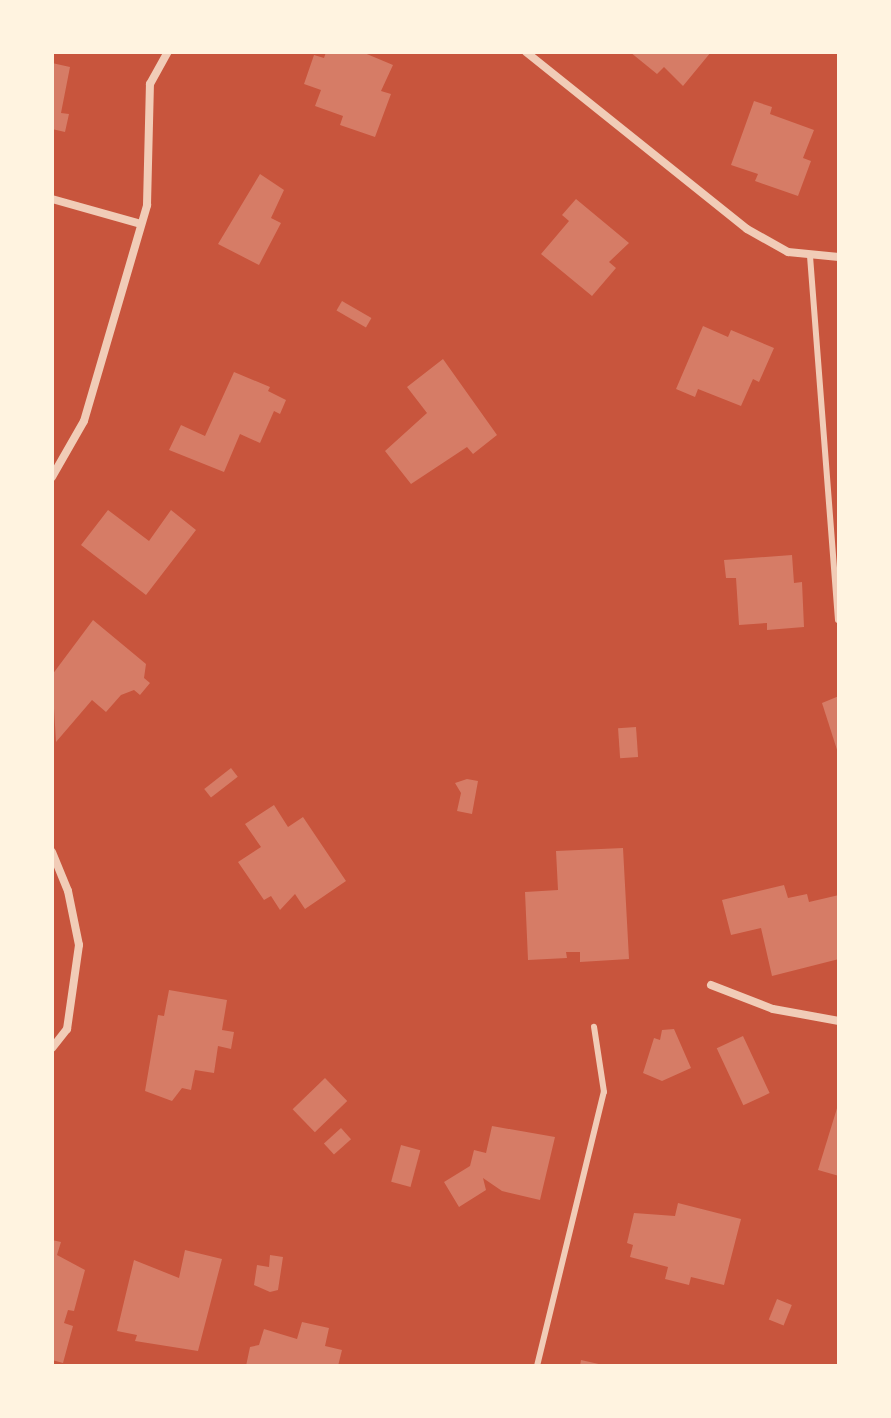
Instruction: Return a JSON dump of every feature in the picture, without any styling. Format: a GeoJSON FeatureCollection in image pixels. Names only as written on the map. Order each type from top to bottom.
{"type":"FeatureCollection","features":[{"type":"Feature","properties":{"kind":"street"},"geometry":{"type":"LineString","coordinates":[[52,477],[84,421],[147,205],[150,84],[168,52]]}},
{"type":"Feature","properties":{"kind":"street"},"geometry":{"type":"LineString","coordinates":[[526,52],[747,229],[788,252],[839,257]]}},
{"type":"Feature","properties":{"kind":"street"},"geometry":{"type":"LineString","coordinates":[[52,199],[141,224]]}},
{"type":"Feature","properties":{"kind":"street"},"geometry":{"type":"LineString","coordinates":[[52,852],[68,891],[79,945],[67,1029],[52,1048]]}},
{"type":"Feature","properties":{"kind":"street"},"geometry":{"type":"LineString","coordinates":[[711,985],[773,1009],[839,1021]]}},
{"type":"Feature","properties":{"kind":"lane"},"geometry":{"type":"LineString","coordinates":[[810,256],[838,620]]}},
{"type":"Feature","properties":{"kind":"lane"},"geometry":{"type":"LineString","coordinates":[[537,1366],[604,1092],[594,1027]]}},
{"type":"Feature","properties":{"kind":"building"},"geometry":{"type":"Polygon","coordinates":[[[326,52],[362,52],[393,65],[381,91],[391,94],[375,137],[340,125],[343,116],[315,106],[321,90],[304,84],[314,55],[324,58],[326,52]]]}},
{"type":"Feature","properties":{"kind":"building"},"geometry":{"type":"Polygon","coordinates":[[[630,52],[711,52],[683,86],[664,67],[657,74],[630,52]]]}},
{"type":"Feature","properties":{"kind":"building"},"geometry":{"type":"Polygon","coordinates":[[[52,63],[70,67],[61,113],[69,114],[65,132],[52,129],[52,63]]]}},
{"type":"Feature","properties":{"kind":"building"},"geometry":{"type":"Polygon","coordinates":[[[754,101],[772,107],[770,114],[814,130],[803,158],[811,161],[798,196],[755,181],[758,174],[731,165],[754,101]]]}},
{"type":"Feature","properties":{"kind":"building"},"geometry":{"type":"Polygon","coordinates":[[[260,174],[284,190],[271,218],[281,223],[259,265],[218,244],[260,174]]]}},
{"type":"Feature","properties":{"kind":"building"},"geometry":{"type":"Polygon","coordinates":[[[576,199],[629,243],[609,262],[616,268],[592,296],[541,254],[569,221],[562,215],[576,199]]]}},
{"type":"Feature","properties":{"kind":"building"},"geometry":{"type":"Polygon","coordinates":[[[342,301],[371,318],[366,328],[336,311],[342,301]]]}},
{"type":"Feature","properties":{"kind":"building"},"geometry":{"type":"Polygon","coordinates":[[[703,326],[728,337],[731,330],[774,348],[759,382],[753,379],[741,406],[698,389],[695,397],[676,389],[703,326]]]}},
{"type":"Feature","properties":{"kind":"building"},"geometry":{"type":"Polygon","coordinates":[[[443,359],[497,435],[473,454],[467,447],[411,484],[385,451],[427,413],[407,387],[443,359]]]}},
{"type":"Feature","properties":{"kind":"building"},"geometry":{"type":"Polygon","coordinates":[[[234,372],[270,387],[268,391],[286,400],[280,414],[274,411],[260,443],[240,434],[224,472],[169,450],[181,425],[205,436],[234,372]]]}},
{"type":"Feature","properties":{"kind":"building"},"geometry":{"type":"Polygon","coordinates":[[[108,510],[149,541],[171,510],[196,530],[146,595],[81,545],[108,510]]]}},
{"type":"Feature","properties":{"kind":"building"},"geometry":{"type":"Polygon","coordinates":[[[792,555],[794,583],[802,582],[804,627],[767,630],[767,623],[739,625],[736,578],[726,578],[724,560],[792,555]]]}},
{"type":"Feature","properties":{"kind":"building"},"geometry":{"type":"Polygon","coordinates":[[[93,620],[146,664],[144,678],[150,683],[140,695],[134,690],[121,695],[106,712],[92,700],[56,742],[52,675],[93,620]]]}},
{"type":"Feature","properties":{"kind":"building"},"geometry":{"type":"Polygon","coordinates":[[[839,696],[839,756],[822,703],[839,696]]]}},
{"type":"Feature","properties":{"kind":"building"},"geometry":{"type":"Polygon","coordinates":[[[636,727],[638,757],[620,758],[618,728],[636,727]]]}},
{"type":"Feature","properties":{"kind":"building"},"geometry":{"type":"Polygon","coordinates":[[[231,768],[238,777],[211,798],[204,789],[231,768]]]}},
{"type":"Feature","properties":{"kind":"building"},"geometry":{"type":"Polygon","coordinates":[[[467,779],[478,781],[472,814],[457,811],[461,793],[455,783],[467,779]]]}},
{"type":"Feature","properties":{"kind":"building"},"geometry":{"type":"Polygon","coordinates":[[[274,805],[288,827],[303,817],[346,881],[305,909],[295,894],[280,910],[271,896],[264,900],[238,862],[261,847],[245,824],[274,805]]]}},
{"type":"Feature","properties":{"kind":"building"},"geometry":{"type":"Polygon","coordinates":[[[623,848],[629,959],[580,962],[580,952],[566,952],[567,958],[528,960],[525,892],[558,890],[556,851],[623,848]]]}},
{"type":"Feature","properties":{"kind":"building"},"geometry":{"type":"Polygon","coordinates":[[[784,885],[788,898],[807,894],[809,902],[839,895],[839,959],[772,976],[761,928],[731,935],[722,900],[784,885]]]}},
{"type":"Feature","properties":{"kind":"building"},"geometry":{"type":"Polygon","coordinates":[[[169,990],[227,1000],[222,1030],[234,1032],[231,1049],[218,1046],[214,1073],[195,1070],[191,1090],[182,1088],[172,1101],[145,1091],[158,1015],[164,1016],[169,990]]]}},
{"type":"Feature","properties":{"kind":"building"},"geometry":{"type":"Polygon","coordinates":[[[674,1029],[691,1068],[662,1081],[643,1073],[654,1038],[660,1040],[662,1030],[674,1029]]]}},
{"type":"Feature","properties":{"kind":"building"},"geometry":{"type":"Polygon","coordinates":[[[743,1036],[770,1093],[743,1105],[717,1048],[743,1036]]]}},
{"type":"Feature","properties":{"kind":"building"},"geometry":{"type":"Polygon","coordinates":[[[325,1078],[347,1101],[315,1132],[293,1109],[325,1078]]]}},
{"type":"Feature","properties":{"kind":"building"},"geometry":{"type":"Polygon","coordinates":[[[839,1106],[839,1176],[818,1170],[839,1106]]]}},
{"type":"Feature","properties":{"kind":"building"},"geometry":{"type":"Polygon","coordinates":[[[492,1126],[555,1137],[540,1200],[502,1191],[483,1178],[486,1190],[459,1207],[444,1182],[470,1166],[474,1150],[486,1153],[492,1126]]]}},
{"type":"Feature","properties":{"kind":"building"},"geometry":{"type":"Polygon","coordinates":[[[341,1128],[351,1139],[334,1155],[324,1143],[341,1128]]]}},
{"type":"Feature","properties":{"kind":"building"},"geometry":{"type":"Polygon","coordinates":[[[401,1145],[420,1150],[410,1187],[391,1182],[401,1145]]]}},
{"type":"Feature","properties":{"kind":"building"},"geometry":{"type":"Polygon","coordinates":[[[678,1203],[741,1219],[724,1285],[691,1277],[689,1285],[665,1279],[668,1267],[630,1257],[633,1245],[627,1243],[634,1213],[675,1216],[678,1203]]]}},
{"type":"Feature","properties":{"kind":"building"},"geometry":{"type":"Polygon","coordinates":[[[52,1240],[61,1242],[57,1255],[85,1270],[74,1311],[68,1310],[64,1323],[73,1326],[63,1363],[52,1360],[52,1240]]]}},
{"type":"Feature","properties":{"kind":"building"},"geometry":{"type":"Polygon","coordinates":[[[185,1250],[222,1259],[198,1351],[135,1341],[137,1335],[117,1331],[134,1260],[179,1278],[185,1250]]]}},
{"type":"Feature","properties":{"kind":"building"},"geometry":{"type":"Polygon","coordinates":[[[270,1255],[283,1257],[278,1290],[270,1292],[254,1285],[257,1265],[269,1267],[270,1255]]]}},
{"type":"Feature","properties":{"kind":"building"},"geometry":{"type":"Polygon","coordinates":[[[777,1299],[792,1305],[784,1325],[769,1319],[777,1299]]]}},
{"type":"Feature","properties":{"kind":"building"},"geometry":{"type":"Polygon","coordinates":[[[302,1322],[329,1328],[325,1346],[342,1350],[338,1366],[246,1366],[250,1347],[259,1345],[264,1329],[297,1339],[302,1322]]]}},
{"type":"Feature","properties":{"kind":"building"},"geometry":{"type":"Polygon","coordinates":[[[581,1360],[603,1365],[603,1366],[580,1366],[581,1360]]]}}]}
